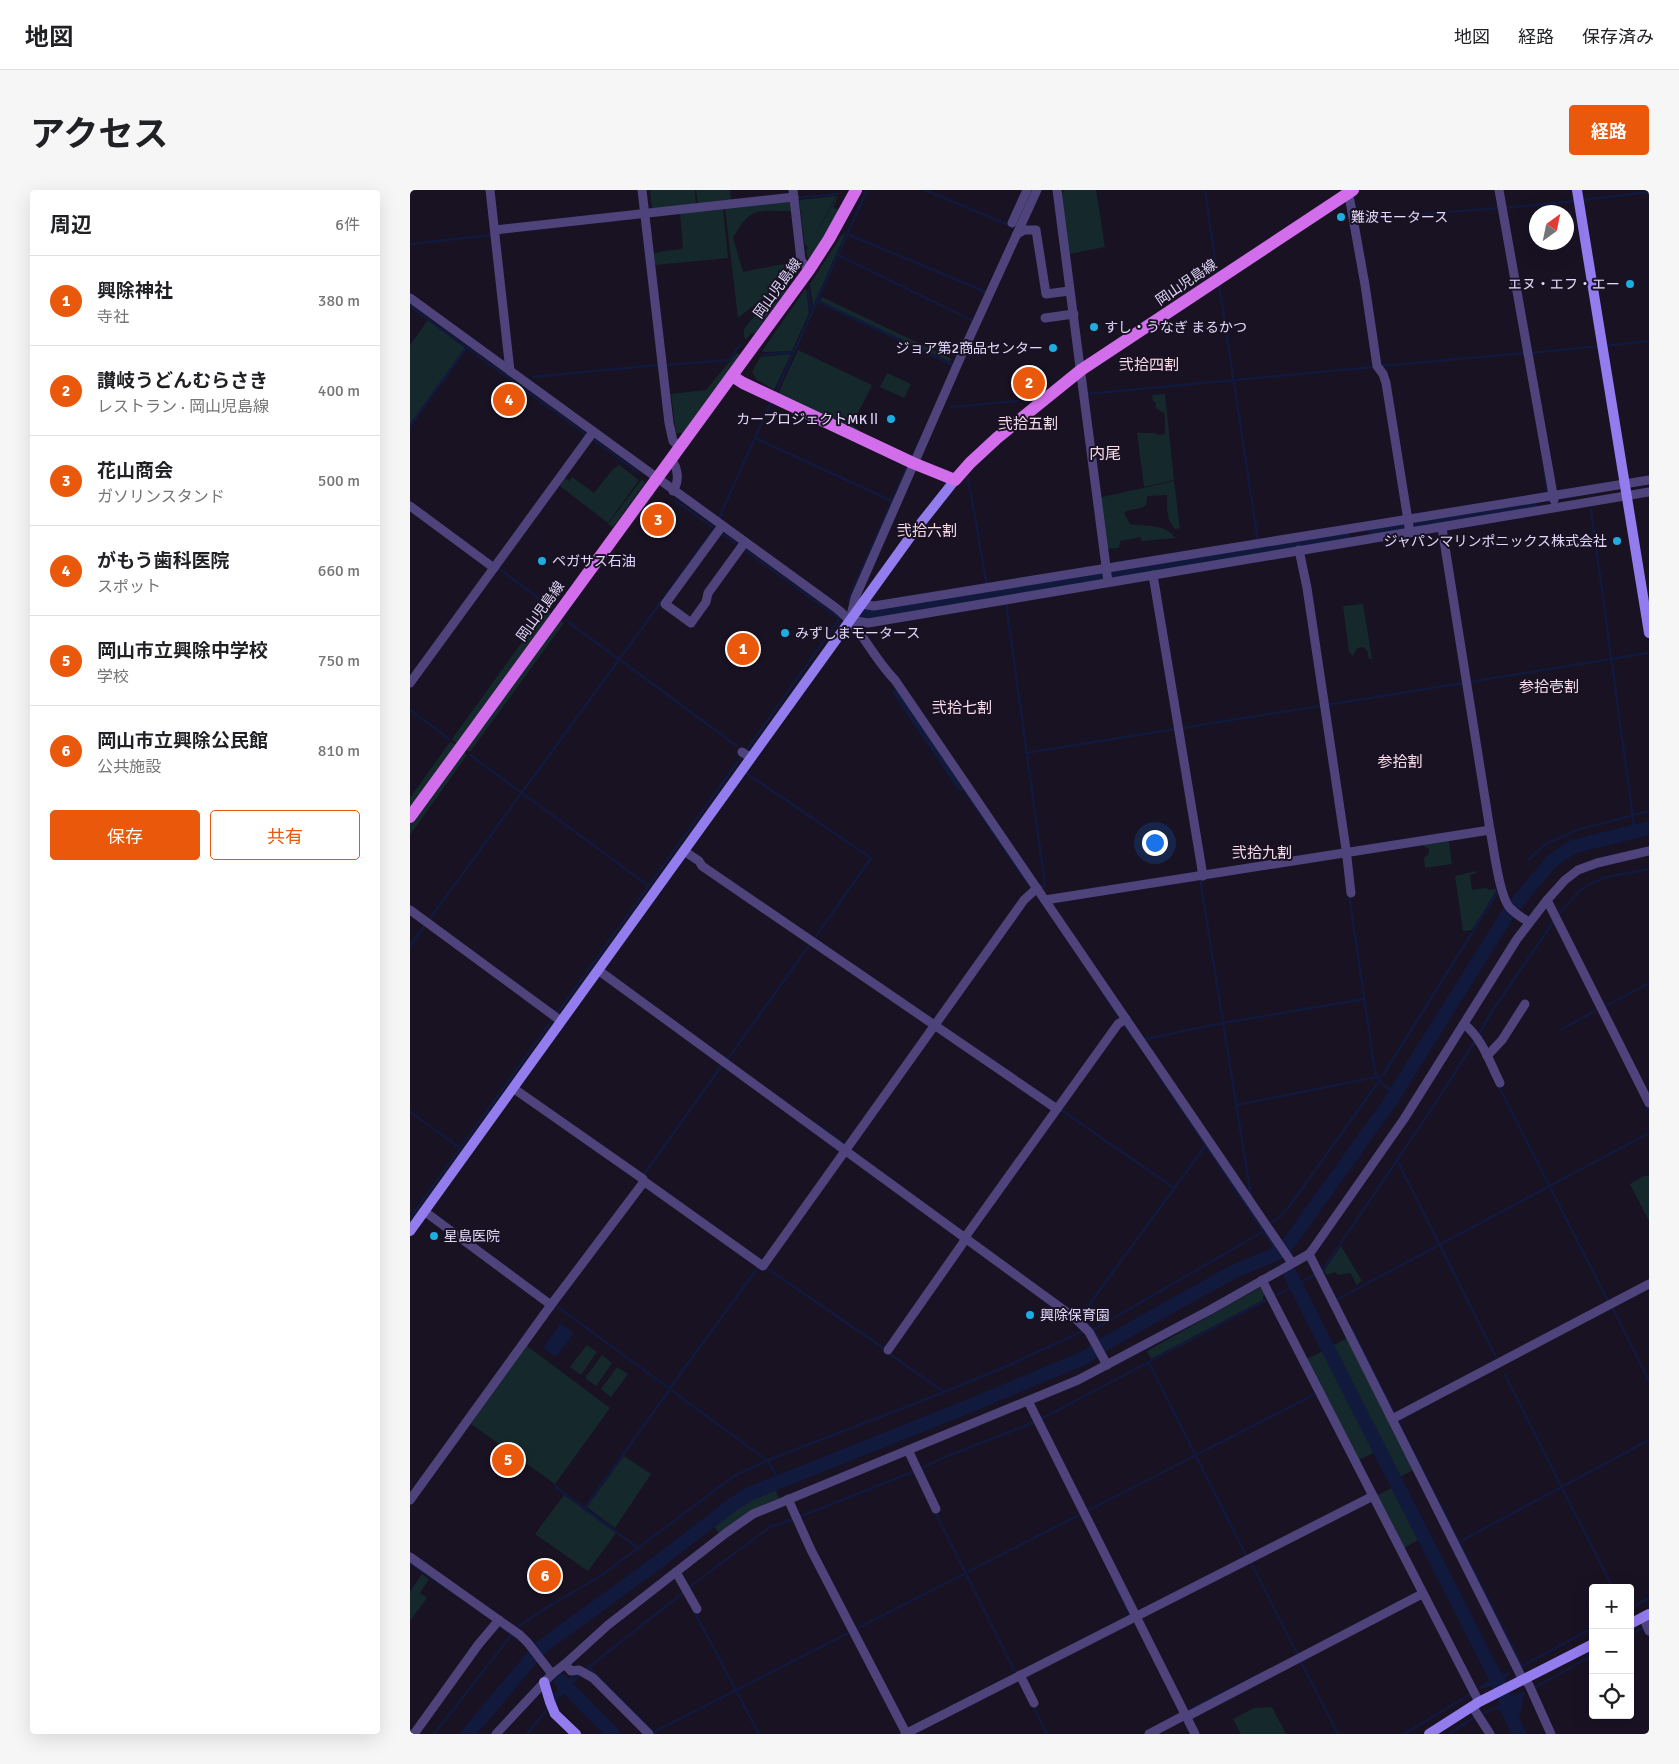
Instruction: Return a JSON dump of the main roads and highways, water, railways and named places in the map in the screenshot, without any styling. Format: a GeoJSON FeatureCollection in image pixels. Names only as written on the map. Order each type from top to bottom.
{"type":"FeatureCollection","features":[{"type":"Feature","properties":{"kind":"main road","name":"岡山児島線"},"geometry":{"type":"LineString","coordinates":[[410,817],[809,270],[829,239],[856,190]]}},
{"type":"Feature","properties":{"kind":"main road","name":"岡山児島線"},"geometry":{"type":"LineString","coordinates":[[732,376],[743,383],[912,462],[955,480],[997,438],[1081,370],[1350,191]]}},
{"type":"Feature","properties":{"kind":"water"},"geometry":{"type":"Polygon","coordinates":[[[561,1323],[574,1333],[556,1357],[543,1348],[561,1323]]]}},
{"type":"Feature","properties":{"kind":"water"},"geometry":{"type":"Polygon","coordinates":[[[1509,1672],[1503,1682],[1510,1696],[1525,1691],[1518,1725],[1513,1727],[1505,1713],[1496,1708],[1503,1699],[1494,1686],[1480,1689],[1479,1687],[1498,1674],[1501,1675],[1509,1672]]]}},
{"type":"Feature","properties":{"kind":"water"},"geometry":{"type":"Polygon","coordinates":[[[575,1674],[580,1676],[555,1703],[554,1693],[560,1687],[558,1682],[561,1678],[566,1681],[575,1674]]]}},
{"type":"Feature","properties":{"kind":"waterway"},"geometry":{"type":"LineString","coordinates":[[776,392],[867,190]]}},
{"type":"Feature","properties":{"kind":"waterway"},"geometry":{"type":"LineString","coordinates":[[925,190],[1009,225]]}},
{"type":"Feature","properties":{"kind":"waterway"},"geometry":{"type":"LineString","coordinates":[[1017,223],[1032,190]]}},
{"type":"Feature","properties":{"kind":"waterway"},"geometry":{"type":"LineString","coordinates":[[1205,190],[1217,274]]}},
{"type":"Feature","properties":{"kind":"waterway"},"geometry":{"type":"LineString","coordinates":[[1583,200],[1649,192]]}},
{"type":"Feature","properties":{"kind":"waterway"},"geometry":{"type":"LineString","coordinates":[[796,198],[837,194]]}},
{"type":"Feature","properties":{"kind":"waterway"},"geometry":{"type":"LineString","coordinates":[[1354,200],[1356,208]]}},
{"type":"Feature","properties":{"kind":"waterway"},"geometry":{"type":"LineString","coordinates":[[1504,208],[1574,201]]}},
{"type":"Feature","properties":{"kind":"waterway"},"geometry":{"type":"LineString","coordinates":[[1357,219],[1500,208]]}},
{"type":"Feature","properties":{"kind":"waterway"},"geometry":{"type":"LineString","coordinates":[[847,234],[986,292]]}},
{"type":"Feature","properties":{"kind":"waterway"},"geometry":{"type":"LineString","coordinates":[[410,244],[491,235]]}},
{"type":"Feature","properties":{"kind":"waterway"},"geometry":{"type":"LineString","coordinates":[[838,255],[973,321]]}},
{"type":"Feature","properties":{"kind":"waterway"},"geometry":{"type":"LineString","coordinates":[[1219,284],[1259,548]]}},
{"type":"Feature","properties":{"kind":"waterway"},"geometry":{"type":"LineString","coordinates":[[808,291],[810,307],[814,309]]}},
{"type":"Feature","properties":{"kind":"waterway"},"geometry":{"type":"LineString","coordinates":[[817,301],[953,365]]}},
{"type":"Feature","properties":{"kind":"waterway"},"geometry":{"type":"LineString","coordinates":[[410,306],[639,473]]}},
{"type":"Feature","properties":{"kind":"waterway"},"geometry":{"type":"LineString","coordinates":[[1605,346],[1649,341]]}},
{"type":"Feature","properties":{"kind":"waterway"},"geometry":{"type":"LineString","coordinates":[[665,365],[730,360],[740,344]]}},
{"type":"Feature","properties":{"kind":"waterway"},"geometry":{"type":"LineString","coordinates":[[1530,353],[1599,346]]}},
{"type":"Feature","properties":{"kind":"waterway"},"geometry":{"type":"LineString","coordinates":[[410,426],[467,347]]}},
{"type":"Feature","properties":{"kind":"waterway"},"geometry":{"type":"LineString","coordinates":[[763,355],[794,352]]}},
{"type":"Feature","properties":{"kind":"waterway"},"geometry":{"type":"LineString","coordinates":[[1381,366],[1525,353]]}},
{"type":"Feature","properties":{"kind":"waterway"},"geometry":{"type":"LineString","coordinates":[[533,377],[658,365]]}},
{"type":"Feature","properties":{"kind":"waterway"},"geometry":{"type":"LineString","coordinates":[[1087,394],[1374,367]]}},
{"type":"Feature","properties":{"kind":"waterway"},"geometry":{"type":"LineString","coordinates":[[951,407],[1018,401]]}},
{"type":"Feature","properties":{"kind":"waterway"},"geometry":{"type":"LineString","coordinates":[[719,518],[771,402]]}},
{"type":"Feature","properties":{"kind":"waterway"},"geometry":{"type":"LineString","coordinates":[[755,438],[892,501]]}},
{"type":"Feature","properties":{"kind":"waterway"},"geometry":{"type":"LineString","coordinates":[[912,458],[920,440]]}},
{"type":"Feature","properties":{"kind":"waterway"},"geometry":{"type":"LineString","coordinates":[[848,601],[908,465]]}},
{"type":"Feature","properties":{"kind":"waterway"},"geometry":{"type":"LineString","coordinates":[[1544,470],[1548,494]]}},
{"type":"Feature","properties":{"kind":"waterway"},"geometry":{"type":"LineString","coordinates":[[968,477],[988,592]]}},
{"type":"Feature","properties":{"kind":"waterway"},"geometry":{"type":"LineString","coordinates":[[675,500],[715,529]]}},
{"type":"Feature","properties":{"kind":"waterway"},"geometry":{"type":"LineString","coordinates":[[1374,529],[1530,504]]}},
{"type":"Feature","properties":{"kind":"waterway"},"geometry":{"type":"LineString","coordinates":[[1591,510],[1635,832]]}},
{"type":"Feature","properties":{"kind":"waterway"},"geometry":{"type":"LineString","coordinates":[[429,920],[715,528]]}},
{"type":"Feature","properties":{"kind":"waterway"},"geometry":{"type":"LineString","coordinates":[[720,532],[840,619]]}},
{"type":"Feature","properties":{"kind":"waterway"},"geometry":{"type":"LineString","coordinates":[[862,611],[874,611],[1343,534]]}},
{"type":"Feature","properties":{"kind":"waterway"},"geometry":{"type":"LineString","coordinates":[[497,567],[547,605]]}},
{"type":"Feature","properties":{"kind":"waterway"},"geometry":{"type":"LineString","coordinates":[[1006,603],[1045,885],[1042,888]]}},
{"type":"Feature","properties":{"kind":"waterway"},"geometry":{"type":"LineString","coordinates":[[746,751],[840,618]]}},
{"type":"Feature","properties":{"kind":"waterway"},"geometry":{"type":"LineString","coordinates":[[567,621],[737,746]]}},
{"type":"Feature","properties":{"kind":"waterway"},"geometry":{"type":"LineString","coordinates":[[1470,682],[1647,653]]}},
{"type":"Feature","properties":{"kind":"waterway"},"geometry":{"type":"LineString","coordinates":[[1026,753],[1463,683]]}},
{"type":"Feature","properties":{"kind":"waterway"},"geometry":{"type":"LineString","coordinates":[[898,693],[961,786]]}},
{"type":"Feature","properties":{"kind":"waterway"},"geometry":{"type":"LineString","coordinates":[[410,710],[449,739]]}},
{"type":"Feature","properties":{"kind":"waterway"},"geometry":{"type":"LineString","coordinates":[[470,755],[649,886]]}},
{"type":"Feature","properties":{"kind":"waterway"},"geometry":{"type":"LineString","coordinates":[[410,1218],[742,756]]}},
{"type":"Feature","properties":{"kind":"waterway"},"geometry":{"type":"LineString","coordinates":[[746,773],[871,858],[814,939]]}},
{"type":"Feature","properties":{"kind":"waterway"},"geometry":{"type":"LineString","coordinates":[[961,786],[1032,889]]}},
{"type":"Feature","properties":{"kind":"waterway"},"geometry":{"type":"LineString","coordinates":[[1528,860],[1546,844],[1577,830],[1649,811]]}},
{"type":"Feature","properties":{"kind":"waterway"},"geometry":{"type":"LineString","coordinates":[[468,1734],[540,1648],[749,1494],[1084,1358],[1103,1345],[1235,1271],[1278,1253],[1286,1247],[1390,1102],[1509,912],[1551,862],[1572,847],[1649,828]]}},
{"type":"Feature","properties":{"kind":"waterway"},"geometry":{"type":"LineString","coordinates":[[1558,915],[1589,884],[1605,878],[1649,869]]}},
{"type":"Feature","properties":{"kind":"waterway"},"geometry":{"type":"LineString","coordinates":[[1200,879],[1251,1196]]}},
{"type":"Feature","properties":{"kind":"waterway"},"geometry":{"type":"LineString","coordinates":[[1377,1078],[1383,1075],[1497,893]]}},
{"type":"Feature","properties":{"kind":"waterway"},"geometry":{"type":"LineString","coordinates":[[1349,895],[1375,1071],[1380,1081],[1396,1094]]}},
{"type":"Feature","properties":{"kind":"waterway"},"geometry":{"type":"LineString","coordinates":[[1478,1036],[1492,1011],[1554,921]]}},
{"type":"Feature","properties":{"kind":"waterway"},"geometry":{"type":"LineString","coordinates":[[410,946],[424,926]]}},
{"type":"Feature","properties":{"kind":"waterway"},"geometry":{"type":"LineString","coordinates":[[727,1060],[811,943]]}},
{"type":"Feature","properties":{"kind":"waterway"},"geometry":{"type":"LineString","coordinates":[[1604,1007],[1649,983]]}},
{"type":"Feature","properties":{"kind":"waterway"},"geometry":{"type":"LineString","coordinates":[[1103,993],[1121,1019]]}},
{"type":"Feature","properties":{"kind":"waterway"},"geometry":{"type":"LineString","coordinates":[[1145,1039],[1223,1023],[1364,999]]}},
{"type":"Feature","properties":{"kind":"waterway"},"geometry":{"type":"LineString","coordinates":[[1560,1030],[1599,1009]]}},
{"type":"Feature","properties":{"kind":"waterway"},"geometry":{"type":"LineString","coordinates":[[1124,1024],[1133,1038]]}},
{"type":"Feature","properties":{"kind":"waterway"},"geometry":{"type":"LineString","coordinates":[[1277,1295],[1322,1271],[1435,1104],[1475,1041]]}},
{"type":"Feature","properties":{"kind":"waterway"},"geometry":{"type":"LineString","coordinates":[[643,1176],[722,1065]]}},
{"type":"Feature","properties":{"kind":"waterway"},"geometry":{"type":"LineString","coordinates":[[1160,1077],[1278,1253]]}},
{"type":"Feature","properties":{"kind":"waterway"},"geometry":{"type":"LineString","coordinates":[[1237,1105],[1376,1077]]}},
{"type":"Feature","properties":{"kind":"waterway"},"geometry":{"type":"LineString","coordinates":[[1272,1222],[1280,1217],[1291,1204],[1379,1081]]}},
{"type":"Feature","properties":{"kind":"waterway"},"geometry":{"type":"LineString","coordinates":[[1499,1087],[1608,1301]]}},
{"type":"Feature","properties":{"kind":"waterway"},"geometry":{"type":"LineString","coordinates":[[1645,1104],[1649,1111]]}},
{"type":"Feature","properties":{"kind":"waterway"},"geometry":{"type":"LineString","coordinates":[[1060,1109],[1174,1188]]}},
{"type":"Feature","properties":{"kind":"waterway"},"geometry":{"type":"LineString","coordinates":[[410,1112],[460,1148]]}},
{"type":"Feature","properties":{"kind":"waterway"},"geometry":{"type":"LineString","coordinates":[[815,1123],[844,1144]]}},
{"type":"Feature","properties":{"kind":"waterway"},"geometry":{"type":"LineString","coordinates":[[1336,1300],[1649,1133]]}},
{"type":"Feature","properties":{"kind":"waterway"},"geometry":{"type":"LineString","coordinates":[[1080,1317],[1206,1145]]}},
{"type":"Feature","properties":{"kind":"waterway"},"geometry":{"type":"LineString","coordinates":[[1397,1160],[1496,1357]]}},
{"type":"Feature","properties":{"kind":"waterway"},"geometry":{"type":"LineString","coordinates":[[1093,1330],[1264,1231]]}},
{"type":"Feature","properties":{"kind":"waterway"},"geometry":{"type":"LineString","coordinates":[[670,1388],[759,1266]]}},
{"type":"Feature","properties":{"kind":"waterway"},"geometry":{"type":"LineString","coordinates":[[765,1267],[885,1349]]}},
{"type":"Feature","properties":{"kind":"waterway"},"geometry":{"type":"LineString","coordinates":[[1289,1272],[1505,1696],[1507,1709],[1519,1734]]}},
{"type":"Feature","properties":{"kind":"waterway"},"geometry":{"type":"LineString","coordinates":[[1041,1419],[1268,1299]]}},
{"type":"Feature","properties":{"kind":"waterway"},"geometry":{"type":"LineString","coordinates":[[558,1307],[768,1461],[779,1481]]}},
{"type":"Feature","properties":{"kind":"waterway"},"geometry":{"type":"LineString","coordinates":[[1612,1307],[1649,1381]]}},
{"type":"Feature","properties":{"kind":"waterway"},"geometry":{"type":"LineString","coordinates":[[1080,1317],[1093,1330],[1103,1345]]}},
{"type":"Feature","properties":{"kind":"waterway"},"geometry":{"type":"LineString","coordinates":[[1351,1328],[1395,1415]]}},
{"type":"Feature","properties":{"kind":"waterway"},"geometry":{"type":"LineString","coordinates":[[516,1628],[602,1575],[734,1476],[771,1459],[942,1393],[1083,1331]]}},
{"type":"Feature","properties":{"kind":"waterway"},"geometry":{"type":"LineString","coordinates":[[887,1352],[944,1392]]}},
{"type":"Feature","properties":{"kind":"waterway"},"geometry":{"type":"LineString","coordinates":[[1149,1363],[1247,1557]]}},
{"type":"Feature","properties":{"kind":"waterway"},"geometry":{"type":"LineString","coordinates":[[1505,1375],[1611,1584]]}},
{"type":"Feature","properties":{"kind":"waterway"},"geometry":{"type":"LineString","coordinates":[[584,1509],[670,1389]]}},
{"type":"Feature","properties":{"kind":"waterway"},"geometry":{"type":"LineString","coordinates":[[1087,1511],[1317,1393]]}},
{"type":"Feature","properties":{"kind":"waterway"},"geometry":{"type":"LineString","coordinates":[[1398,1421],[1431,1403]]}},
{"type":"Feature","properties":{"kind":"waterway"},"geometry":{"type":"LineString","coordinates":[[1397,1420],[1522,1666]]}},
{"type":"Feature","properties":{"kind":"waterway"},"geometry":{"type":"LineString","coordinates":[[920,1469],[940,1459],[1035,1422]]}},
{"type":"Feature","properties":{"kind":"waterway"},"geometry":{"type":"LineString","coordinates":[[1459,1542],[1649,1440]]}},
{"type":"Feature","properties":{"kind":"waterway"},"geometry":{"type":"LineString","coordinates":[[799,1517],[915,1471]]}},
{"type":"Feature","properties":{"kind":"waterway"},"geometry":{"type":"LineString","coordinates":[[556,1487],[638,1548]]}},
{"type":"Feature","properties":{"kind":"waterway"},"geometry":{"type":"LineString","coordinates":[[934,1510],[1016,1674]]}},
{"type":"Feature","properties":{"kind":"waterway"},"geometry":{"type":"LineString","coordinates":[[969,1571],[1081,1514]]}},
{"type":"Feature","properties":{"kind":"waterway"},"geometry":{"type":"LineString","coordinates":[[688,1588],[770,1527],[794,1519]]}},
{"type":"Feature","properties":{"kind":"waterway"},"geometry":{"type":"LineString","coordinates":[[1250,1561],[1298,1655]]}},
{"type":"Feature","properties":{"kind":"waterway"},"geometry":{"type":"LineString","coordinates":[[410,1563],[458,1596]]}},
{"type":"Feature","properties":{"kind":"waterway"},"geometry":{"type":"LineString","coordinates":[[858,1628],[966,1573]]}},
{"type":"Feature","properties":{"kind":"waterway"},"geometry":{"type":"LineString","coordinates":[[1114,1582],[1130,1615]]}},
{"type":"Feature","properties":{"kind":"waterway"},"geometry":{"type":"LineString","coordinates":[[585,1670],[684,1592]]}},
{"type":"Feature","properties":{"kind":"waterway"},"geometry":{"type":"LineString","coordinates":[[1634,1606],[1649,1598]]}},
{"type":"Feature","properties":{"kind":"waterway"},"geometry":{"type":"LineString","coordinates":[[694,1611],[759,1734]]}},
{"type":"Feature","properties":{"kind":"waterway"},"geometry":{"type":"LineString","coordinates":[[501,1627],[519,1640]]}},
{"type":"Feature","properties":{"kind":"waterway"},"geometry":{"type":"LineString","coordinates":[[1634,1633],[1645,1627]]}},
{"type":"Feature","properties":{"kind":"waterway"},"geometry":{"type":"LineString","coordinates":[[1522,1666],[1591,1629]]}},
{"type":"Feature","properties":{"kind":"waterway"},"geometry":{"type":"LineString","coordinates":[[654,1732],[850,1632]]}},
{"type":"Feature","properties":{"kind":"waterway"},"geometry":{"type":"LineString","coordinates":[[434,1734],[513,1633]]}},
{"type":"Feature","properties":{"kind":"waterway"},"geometry":{"type":"LineString","coordinates":[[1534,1688],[1589,1657]]}},
{"type":"Feature","properties":{"kind":"waterway"},"geometry":{"type":"LineString","coordinates":[[1300,1660],[1338,1734]]}},
{"type":"Feature","properties":{"kind":"waterway"},"geometry":{"type":"LineString","coordinates":[[588,1667],[655,1734]]}},
{"type":"Feature","properties":{"kind":"waterway"},"geometry":{"type":"LineString","coordinates":[[1185,1712],[1256,1676]]}},
{"type":"Feature","properties":{"kind":"waterway"},"geometry":{"type":"LineString","coordinates":[[560,1680],[613,1734]]}},
{"type":"Feature","properties":{"kind":"waterway"},"geometry":{"type":"LineString","coordinates":[[1404,1734],[1471,1694]]}},
{"type":"Feature","properties":{"kind":"waterway"},"geometry":{"type":"LineString","coordinates":[[527,1734],[550,1706]]}},
{"type":"Feature","properties":{"kind":"waterway"},"geometry":{"type":"LineString","coordinates":[[1033,1706],[1047,1734]]}},
{"type":"Feature","properties":{"kind":"waterway"},"geometry":{"type":"LineString","coordinates":[[1484,1713],[1498,1707]]}},
{"type":"Feature","properties":{"kind":"waterway"},"geometry":{"type":"LineString","coordinates":[[1449,1734],[1475,1717]]}},
{"type":"Feature","properties":{"kind":"place","name":"難波モータース"},"geometry":{"type":"Point","coordinates":[1341,217]}},
{"type":"Feature","properties":{"kind":"place","name":"エヌ・エフ・エー"},"geometry":{"type":"Point","coordinates":[1630,284]}},
{"type":"Feature","properties":{"kind":"place","name":"すし・うなぎ まるかつ"},"geometry":{"type":"Point","coordinates":[1094,327]}},
{"type":"Feature","properties":{"kind":"place","name":"ジョア第2商品センター"},"geometry":{"type":"Point","coordinates":[1053,348]}},
{"type":"Feature","properties":{"kind":"place","name":"讃岐うどんむらさき"},"geometry":{"type":"Point","coordinates":[1029,383]}},
{"type":"Feature","properties":{"kind":"place","name":"がもう歯科医院"},"geometry":{"type":"Point","coordinates":[509,400]}},
{"type":"Feature","properties":{"kind":"place","name":"カープロジェクトMKⅡ"},"geometry":{"type":"Point","coordinates":[891,419]}},
{"type":"Feature","properties":{"kind":"place","name":"花山商会"},"geometry":{"type":"Point","coordinates":[658,520]}},
{"type":"Feature","properties":{"kind":"place","name":"ジャパンマリンポニックス株式会社"},"geometry":{"type":"Point","coordinates":[1617,541]}},
{"type":"Feature","properties":{"kind":"place","name":"ペガサス石油"},"geometry":{"type":"Point","coordinates":[542,561]}},
{"type":"Feature","properties":{"kind":"place","name":"みずしまモータース"},"geometry":{"type":"Point","coordinates":[785,633]}},
{"type":"Feature","properties":{"kind":"place","name":"興除神社"},"geometry":{"type":"Point","coordinates":[743,649]}},
{"type":"Feature","properties":{"kind":"place","name":"星島医院"},"geometry":{"type":"Point","coordinates":[434,1236]}},
{"type":"Feature","properties":{"kind":"place","name":"興除保育園"},"geometry":{"type":"Point","coordinates":[1030,1315]}},
{"type":"Feature","properties":{"kind":"place","name":"岡山市立興除中学校"},"geometry":{"type":"Point","coordinates":[508,1460]}},
{"type":"Feature","properties":{"kind":"place","name":"岡山市立興除公民館"},"geometry":{"type":"Point","coordinates":[545,1576]}},
{"type":"Feature","properties":{"kind":"district","name":"弐拾四割"},"geometry":{"type":"Point","coordinates":[1149,365]}},
{"type":"Feature","properties":{"kind":"district","name":"弐拾五割"},"geometry":{"type":"Point","coordinates":[1028,424]}},
{"type":"Feature","properties":{"kind":"district","name":"内尾"},"geometry":{"type":"Point","coordinates":[1105,453]}},
{"type":"Feature","properties":{"kind":"district","name":"弐拾六割"},"geometry":{"type":"Point","coordinates":[927,531]}},
{"type":"Feature","properties":{"kind":"district","name":"参拾壱割"},"geometry":{"type":"Point","coordinates":[1549,687]}},
{"type":"Feature","properties":{"kind":"district","name":"弐拾七割"},"geometry":{"type":"Point","coordinates":[962,708]}},
{"type":"Feature","properties":{"kind":"district","name":"参拾割"},"geometry":{"type":"Point","coordinates":[1400,762]}},
{"type":"Feature","properties":{"kind":"district","name":"弐拾九割"},"geometry":{"type":"Point","coordinates":[1262,853]}}]}
